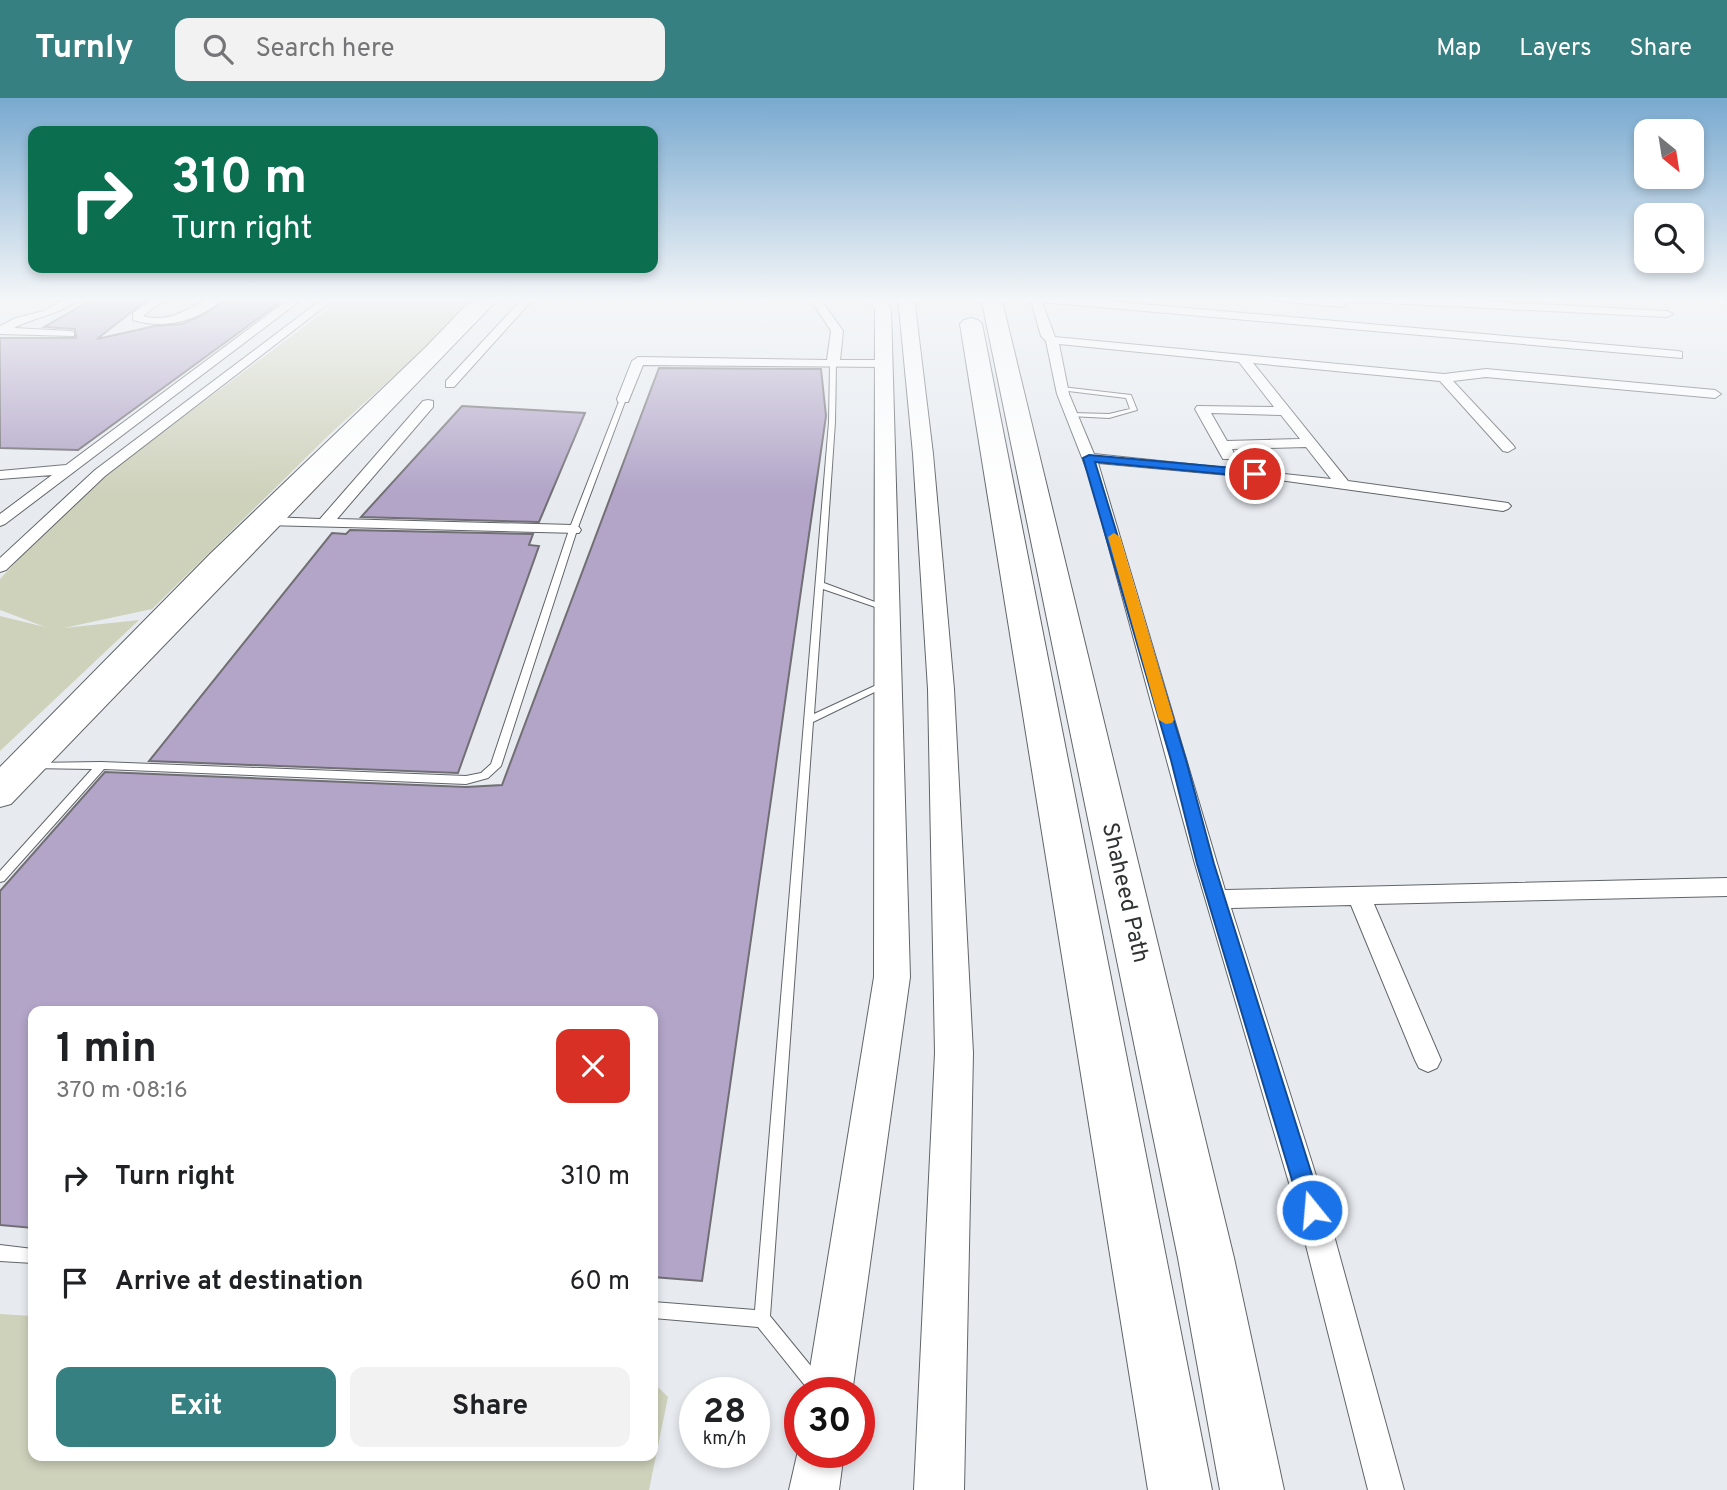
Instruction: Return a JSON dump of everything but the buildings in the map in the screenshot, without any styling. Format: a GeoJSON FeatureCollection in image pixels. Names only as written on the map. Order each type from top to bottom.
{"type":"FeatureCollection","features":[{"type":"Feature","properties":{"kind":"highway","name":"Shaheed Path"},"geometry":{"type":"LineString","coordinates":[[980,362],[1180,1490]]}},
{"type":"Feature","properties":{"kind":"highway","name":"Shaheed Path"},"geometry":{"type":"LineString","coordinates":[[1006,362],[1206,1258],[1252,1490]]}},
{"type":"Feature","properties":{"kind":"street"},"geometry":{"type":"LineString","coordinates":[[0,521],[213,362]]}},
{"type":"Feature","properties":{"kind":"street"},"geometry":{"type":"LineString","coordinates":[[0,567],[100,473],[248,362]]}},
{"type":"Feature","properties":{"kind":"street"},"geometry":{"type":"LineString","coordinates":[[0,561],[252,362]]}},
{"type":"Feature","properties":{"kind":"street"},"geometry":{"type":"LineString","coordinates":[[0,779],[215,558],[418,362]]}},
{"type":"Feature","properties":{"kind":"street"},"geometry":{"type":"LineString","coordinates":[[0,797],[428,362]]}},
{"type":"Feature","properties":{"kind":"street"},"geometry":{"type":"LineString","coordinates":[[450,384],[470,362]]}},
{"type":"Feature","properties":{"kind":"street"},"geometry":{"type":"LineString","coordinates":[[623,399],[638,362]]}},
{"type":"Feature","properties":{"kind":"street"},"geometry":{"type":"LineString","coordinates":[[732,362],[884,363],[892,976],[831,1377]]}},
{"type":"Feature","properties":{"kind":"street"},"geometry":{"type":"LineString","coordinates":[[913,362],[941,689],[953,1040],[939,1490]]}},
{"type":"Feature","properties":{"kind":"street"},"geometry":{"type":"LineString","coordinates":[[1056,362],[1062,389],[1089,458],[1206,864],[1219,899],[1312,1210],[1386,1490]]}},
{"type":"Feature","properties":{"kind":"street"},"geometry":{"type":"LineString","coordinates":[[1245,362],[1343,484]]}},
{"type":"Feature","properties":{"kind":"street"},"geometry":{"type":"LineString","coordinates":[[1282,362],[1444,378],[1486,373],[1715,394]]}},
{"type":"Feature","properties":{"kind":"street"},"geometry":{"type":"LineString","coordinates":[[1444,378],[1508,448]]}},
{"type":"Feature","properties":{"kind":"street"},"geometry":{"type":"LineString","coordinates":[[325,523],[428,404]]}},
{"type":"Feature","properties":{"kind":"street"},"geometry":{"type":"LineString","coordinates":[[1235,472],[1202,409],[1285,411]]}},
{"type":"Feature","properties":{"kind":"street"},"geometry":{"type":"LineString","coordinates":[[1223,445],[1310,443]]}},
{"type":"Feature","properties":{"kind":"street"},"geometry":{"type":"LineString","coordinates":[[1089,458],[1343,484],[1503,506]]}},
{"type":"Feature","properties":{"kind":"street"},"geometry":{"type":"LineString","coordinates":[[0,475],[71,469]]}},
{"type":"Feature","properties":{"kind":"street"},"geometry":{"type":"LineString","coordinates":[[270,522],[573,530]]}},
{"type":"Feature","properties":{"kind":"street"},"geometry":{"type":"LineString","coordinates":[[1219,899],[1727,887]]}},
{"type":"Feature","properties":{"kind":"street"},"geometry":{"type":"LineString","coordinates":[[1360,895],[1428,1060]]}},
{"type":"Feature","properties":{"kind":"street"},"geometry":{"type":"LineString","coordinates":[[814,1490],[817,1468]]}},
{"type":"Feature","properties":{"kind":"lane"},"geometry":{"type":"LineString","coordinates":[[809,1377],[762,1319],[820,585],[832,422],[833,363]]}},
{"type":"Feature","properties":{"kind":"lane"},"geometry":{"type":"LineString","coordinates":[[1062,389],[1129,396],[1134,410],[1109,415],[1072,415]]}},
{"type":"Feature","properties":{"kind":"lane"},"geometry":{"type":"LineString","coordinates":[[30,766],[101,765],[466,780],[484,776],[496,766],[573,530],[623,399]]}},
{"type":"Feature","properties":{"kind":"lane"},"geometry":{"type":"LineString","coordinates":[[820,585],[887,608]]}},
{"type":"Feature","properties":{"kind":"lane"},"geometry":{"type":"LineString","coordinates":[[809,720],[888,683]]}},
{"type":"Feature","properties":{"kind":"lane"},"geometry":{"type":"LineString","coordinates":[[0,878],[101,765]]}},
{"type":"Feature","properties":{"kind":"lane"},"geometry":{"type":"LineString","coordinates":[[0,1253],[28,1256]]}},
{"type":"Feature","properties":{"kind":"lane"},"geometry":{"type":"LineString","coordinates":[[658,1310],[762,1319]]}},
{"type":"Feature","properties":{"kind":"green space"},"geometry":{"type":"Polygon","coordinates":[[[257,362],[410,362],[331,433],[152,609],[64,628],[139,620],[0,751],[0,616],[45,627],[0,610],[0,579],[80,494],[257,362]]]}},
{"type":"Feature","properties":{"kind":"green space"},"geometry":{"type":"Polygon","coordinates":[[[0,1314],[28,1316],[28,1461],[655,1461],[649,1490],[0,1490],[0,1314]]]}},
{"type":"Feature","properties":{"kind":"green space"},"geometry":{"type":"Polygon","coordinates":[[[658,1387],[668,1397],[658,1446],[658,1387]]]}},
{"type":"Feature","properties":{"kind":"slow traffic"},"geometry":{"type":"LineString","coordinates":[[1114,537],[1166,720]]}},
{"type":"Feature","properties":{"kind":"route"},"geometry":{"type":"LineString","coordinates":[[1255,474],[1089,458],[1097,478],[1206,864],[1219,899],[1312,1210]]}}]}
